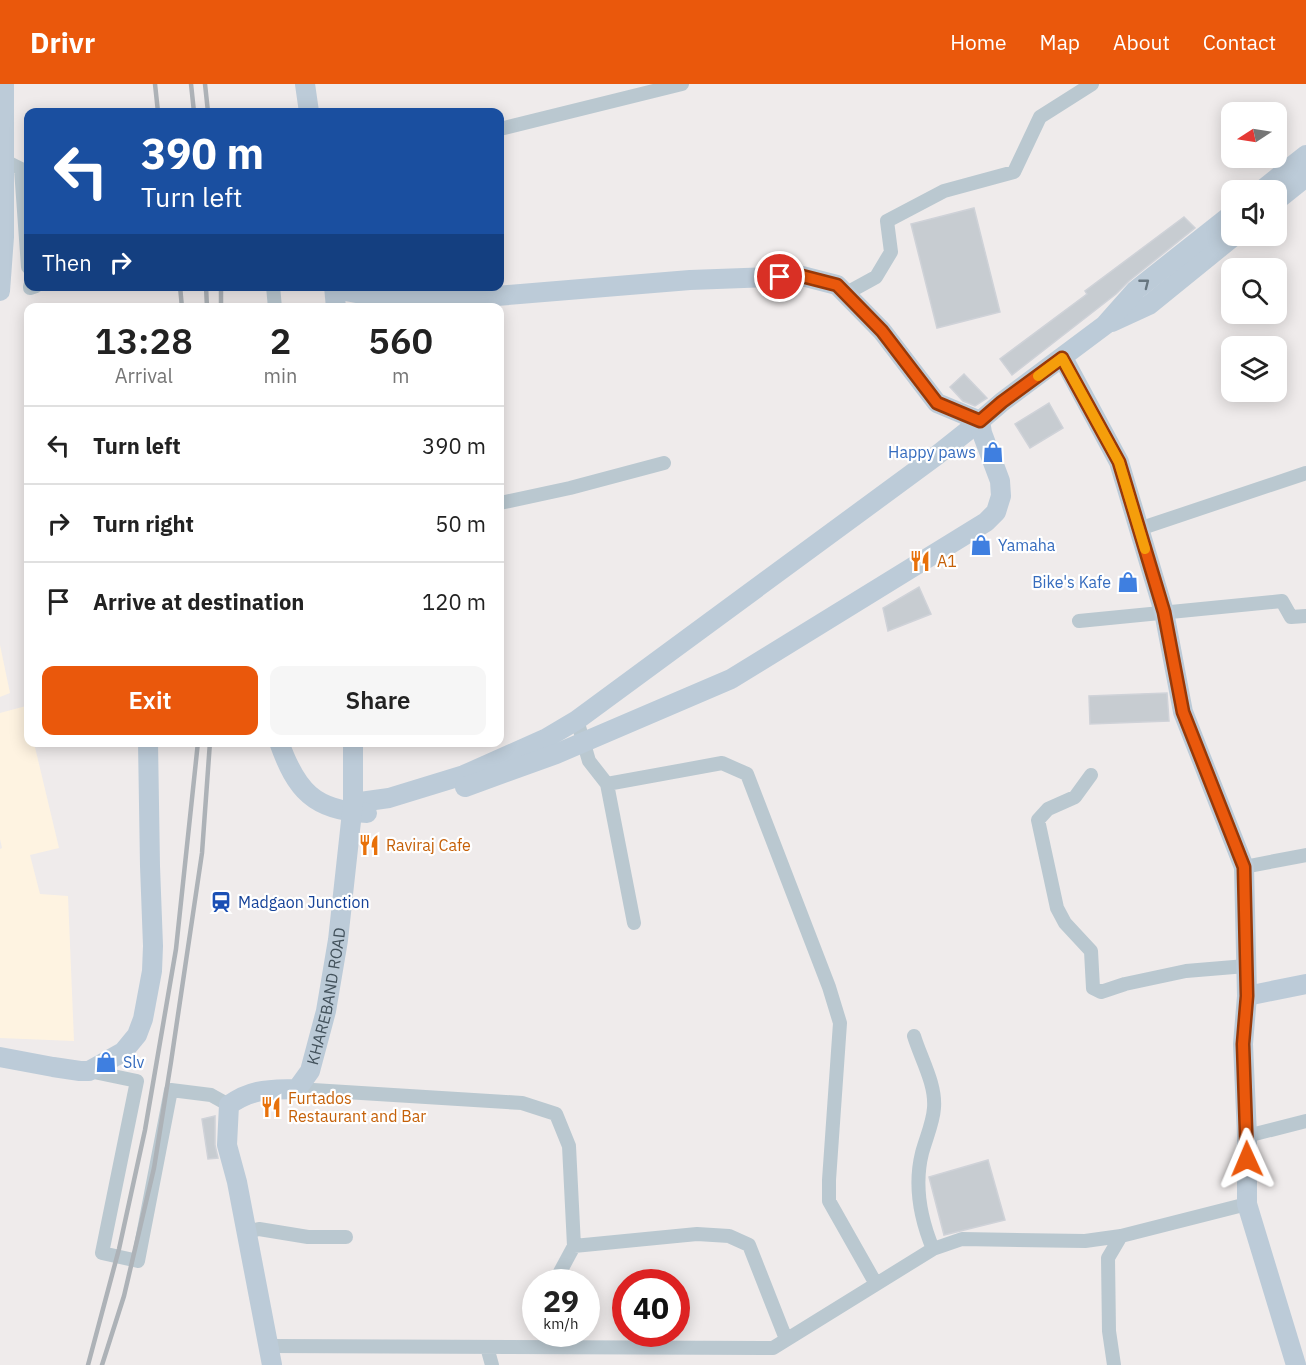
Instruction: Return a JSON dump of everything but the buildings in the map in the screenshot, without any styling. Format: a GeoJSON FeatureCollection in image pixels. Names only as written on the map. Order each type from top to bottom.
{"type":"FeatureCollection","features":[{"type":"Feature","properties":{"kind":"main road"},"geometry":{"type":"LineString","coordinates":[[305,84],[308,108]]}},
{"type":"Feature","properties":{"kind":"main road"},"geometry":{"type":"LineString","coordinates":[[0,291],[4,237],[2,90]]}},
{"type":"Feature","properties":{"kind":"main road"},"geometry":{"type":"LineString","coordinates":[[1275,180],[1306,155]]}},
{"type":"Feature","properties":{"kind":"main road"},"geometry":{"type":"LineString","coordinates":[[1287,192],[1306,177]]}},
{"type":"Feature","properties":{"kind":"main road"},"geometry":{"type":"LineString","coordinates":[[353,803],[389,798],[464,775],[545,739],[577,720],[936,456],[1002,402],[1105,325],[1136,290],[1221,223]]}},
{"type":"Feature","properties":{"kind":"main road"},"geometry":{"type":"LineString","coordinates":[[1105,325],[1149,305],[1222,246]]}},
{"type":"Feature","properties":{"kind":"main road"},"geometry":{"type":"LineString","coordinates":[[335,294],[388,299],[484,297],[690,280],[802,276],[837,285],[882,331],[937,403],[980,421]]}},
{"type":"Feature","properties":{"kind":"main road"},"geometry":{"type":"LineString","coordinates":[[1062,358],[1119,462],[1164,612],[1183,712],[1244,867],[1247,996],[1243,1044],[1247,1204],[1296,1365]]}},
{"type":"Feature","properties":{"kind":"main road"},"geometry":{"type":"LineString","coordinates":[[281,747],[294,779],[308,794],[328,807],[347,812],[366,813],[387,810],[429,799],[529,765],[731,679],[986,522],[996,512],[1001,496],[1000,481],[982,433],[980,421]]}},
{"type":"Feature","properties":{"kind":"main road"},"geometry":{"type":"LineString","coordinates":[[0,1057],[89,1071],[123,1052],[137,1035],[143,1019],[152,971],[153,946],[148,747]]}},
{"type":"Feature","properties":{"kind":"main road","name":"KHAREBAND ROAD"},"geometry":{"type":"LineString","coordinates":[[297,1089],[310,1071],[326,1011],[338,940],[353,803],[353,747]]}},
{"type":"Feature","properties":{"kind":"main road"},"geometry":{"type":"LineString","coordinates":[[1247,996],[1306,984]]}},
{"type":"Feature","properties":{"kind":"main road"},"geometry":{"type":"LineString","coordinates":[[271,1355],[237,1182],[227,1145],[230,1105],[241,1097],[260,1090],[297,1089]]}},
{"type":"Feature","properties":{"kind":"street"},"geometry":{"type":"LineString","coordinates":[[504,128],[682,84]]}},
{"type":"Feature","properties":{"kind":"street"},"geometry":{"type":"LineString","coordinates":[[846,294],[876,277],[891,252],[887,221],[944,191],[1014,172],[1040,117],[1092,84]]}},
{"type":"Feature","properties":{"kind":"street"},"geometry":{"type":"LineString","coordinates":[[3,160],[21,169],[24,211]]}},
{"type":"Feature","properties":{"kind":"street"},"geometry":{"type":"LineString","coordinates":[[504,502],[570,488],[664,463]]}},
{"type":"Feature","properties":{"kind":"street"},"geometry":{"type":"LineString","coordinates":[[1139,529],[1306,473]]}},
{"type":"Feature","properties":{"kind":"street"},"geometry":{"type":"LineString","coordinates":[[1079,621],[1282,601],[1291,616],[1306,616]]}},
{"type":"Feature","properties":{"kind":"street"},"geometry":{"type":"LineString","coordinates":[[577,720],[590,761],[607,784],[634,923]]}},
{"type":"Feature","properties":{"kind":"street"},"geometry":{"type":"LineString","coordinates":[[607,784],[722,763],[747,774],[829,987],[840,1023],[829,1201],[876,1284]]}},
{"type":"Feature","properties":{"kind":"street"},"geometry":{"type":"LineString","coordinates":[[1091,775],[1075,797],[1048,809],[1038,820],[1057,908],[1065,923],[1090,951],[1093,988],[1101,992],[1125,984],[1186,971],[1246,966]]}},
{"type":"Feature","properties":{"kind":"street"},"geometry":{"type":"LineString","coordinates":[[1244,867],[1306,855]]}},
{"type":"Feature","properties":{"kind":"street"},"geometry":{"type":"LineString","coordinates":[[914,1036],[933,1094],[934,1108],[920,1160],[919,1195],[922,1215],[933,1249]]}},
{"type":"Feature","properties":{"kind":"street"},"geometry":{"type":"LineString","coordinates":[[89,1071],[138,1081],[102,1253],[138,1261],[171,1089],[210,1095],[230,1105]]}},
{"type":"Feature","properties":{"kind":"street"},"geometry":{"type":"LineString","coordinates":[[297,1089],[522,1103],[556,1114],[569,1146],[574,1246],[562,1269]]}},
{"type":"Feature","properties":{"kind":"street"},"geometry":{"type":"LineString","coordinates":[[1247,1136],[1306,1121]]}},
{"type":"Feature","properties":{"kind":"street"},"geometry":{"type":"LineString","coordinates":[[271,1355],[487,1347],[773,1348],[933,1249],[962,1239],[1085,1241],[1121,1236],[1247,1204]]}},
{"type":"Feature","properties":{"kind":"street"},"geometry":{"type":"LineString","coordinates":[[247,1232],[259,1229],[308,1237],[346,1238]]}},
{"type":"Feature","properties":{"kind":"street"},"geometry":{"type":"LineString","coordinates":[[574,1246],[697,1234],[729,1236],[749,1245],[786,1339]]}},
{"type":"Feature","properties":{"kind":"street"},"geometry":{"type":"LineString","coordinates":[[1114,1365],[1109,1331],[1108,1258],[1121,1236]]}},
{"type":"Feature","properties":{"kind":"street"},"geometry":{"type":"LineString","coordinates":[[487,1347],[492,1365]]}},
{"type":"Feature","properties":{"kind":"shaded area"},"geometry":{"type":"Polygon","coordinates":[[[0,645],[10,693],[0,697],[0,645]]]}},
{"type":"Feature","properties":{"kind":"shaded area"},"geometry":{"type":"Polygon","coordinates":[[[24,707],[24,747],[35,747],[59,848],[30,855],[40,894],[68,896],[74,1041],[0,1038],[0,849],[2,848],[0,839],[0,713],[24,707]]]}},
{"type":"Feature","properties":{"kind":"railway"},"geometry":{"type":"LineString","coordinates":[[155,84],[158,108]]}},
{"type":"Feature","properties":{"kind":"railway"},"geometry":{"type":"LineString","coordinates":[[191,84],[194,108]]}},
{"type":"Feature","properties":{"kind":"railway"},"geometry":{"type":"LineString","coordinates":[[205,84],[208,108]]}},
{"type":"Feature","properties":{"kind":"railway"},"geometry":{"type":"LineString","coordinates":[[180,291],[182,303]]}},
{"type":"Feature","properties":{"kind":"railway"},"geometry":{"type":"LineString","coordinates":[[206,291],[207,303]]}},
{"type":"Feature","properties":{"kind":"railway"},"geometry":{"type":"LineString","coordinates":[[221,291],[221,303]]}},
{"type":"Feature","properties":{"kind":"railway"},"geometry":{"type":"LineString","coordinates":[[88,1365],[119,1249],[145,1130],[176,949],[197,747]]}},
{"type":"Feature","properties":{"kind":"railway"},"geometry":{"type":"LineString","coordinates":[[102,1365],[124,1296],[154,1168],[202,853],[210,747]]}},
{"type":"Feature","properties":{"kind":"slow traffic"},"geometry":{"type":"LineString","coordinates":[[1038,376],[1062,358],[1119,462],[1145,549]]}},
{"type":"Feature","properties":{"kind":"place","name":"Happy paws"},"geometry":{"type":"Point","coordinates":[993,452]}},
{"type":"Feature","properties":{"kind":"place","name":"Yamaha"},"geometry":{"type":"Point","coordinates":[981,545]}},
{"type":"Feature","properties":{"kind":"place","name":"A1"},"geometry":{"type":"Point","coordinates":[920,561]}},
{"type":"Feature","properties":{"kind":"place","name":"Bike's Kafe"},"geometry":{"type":"Point","coordinates":[1128,582]}},
{"type":"Feature","properties":{"kind":"place","name":"Raviraj Cafe"},"geometry":{"type":"Point","coordinates":[369,845]}},
{"type":"Feature","properties":{"kind":"place","name":"Madgaon Junction"},"geometry":{"type":"Point","coordinates":[221,902]}},
{"type":"Feature","properties":{"kind":"place","name":"Slv"},"geometry":{"type":"Point","coordinates":[106,1062]}},
{"type":"Feature","properties":{"kind":"place","name":"Furtados Restaurant and Bar"},"geometry":{"type":"Point","coordinates":[271,1107]}},
{"type":"Feature","properties":{"kind":"route"},"geometry":{"type":"LineString","coordinates":[[780,277],[802,276],[837,285],[882,331],[937,403],[980,421],[1062,358],[1119,462],[1164,612],[1183,712],[1244,867],[1247,996],[1243,1044],[1247,1159]]}}]}
